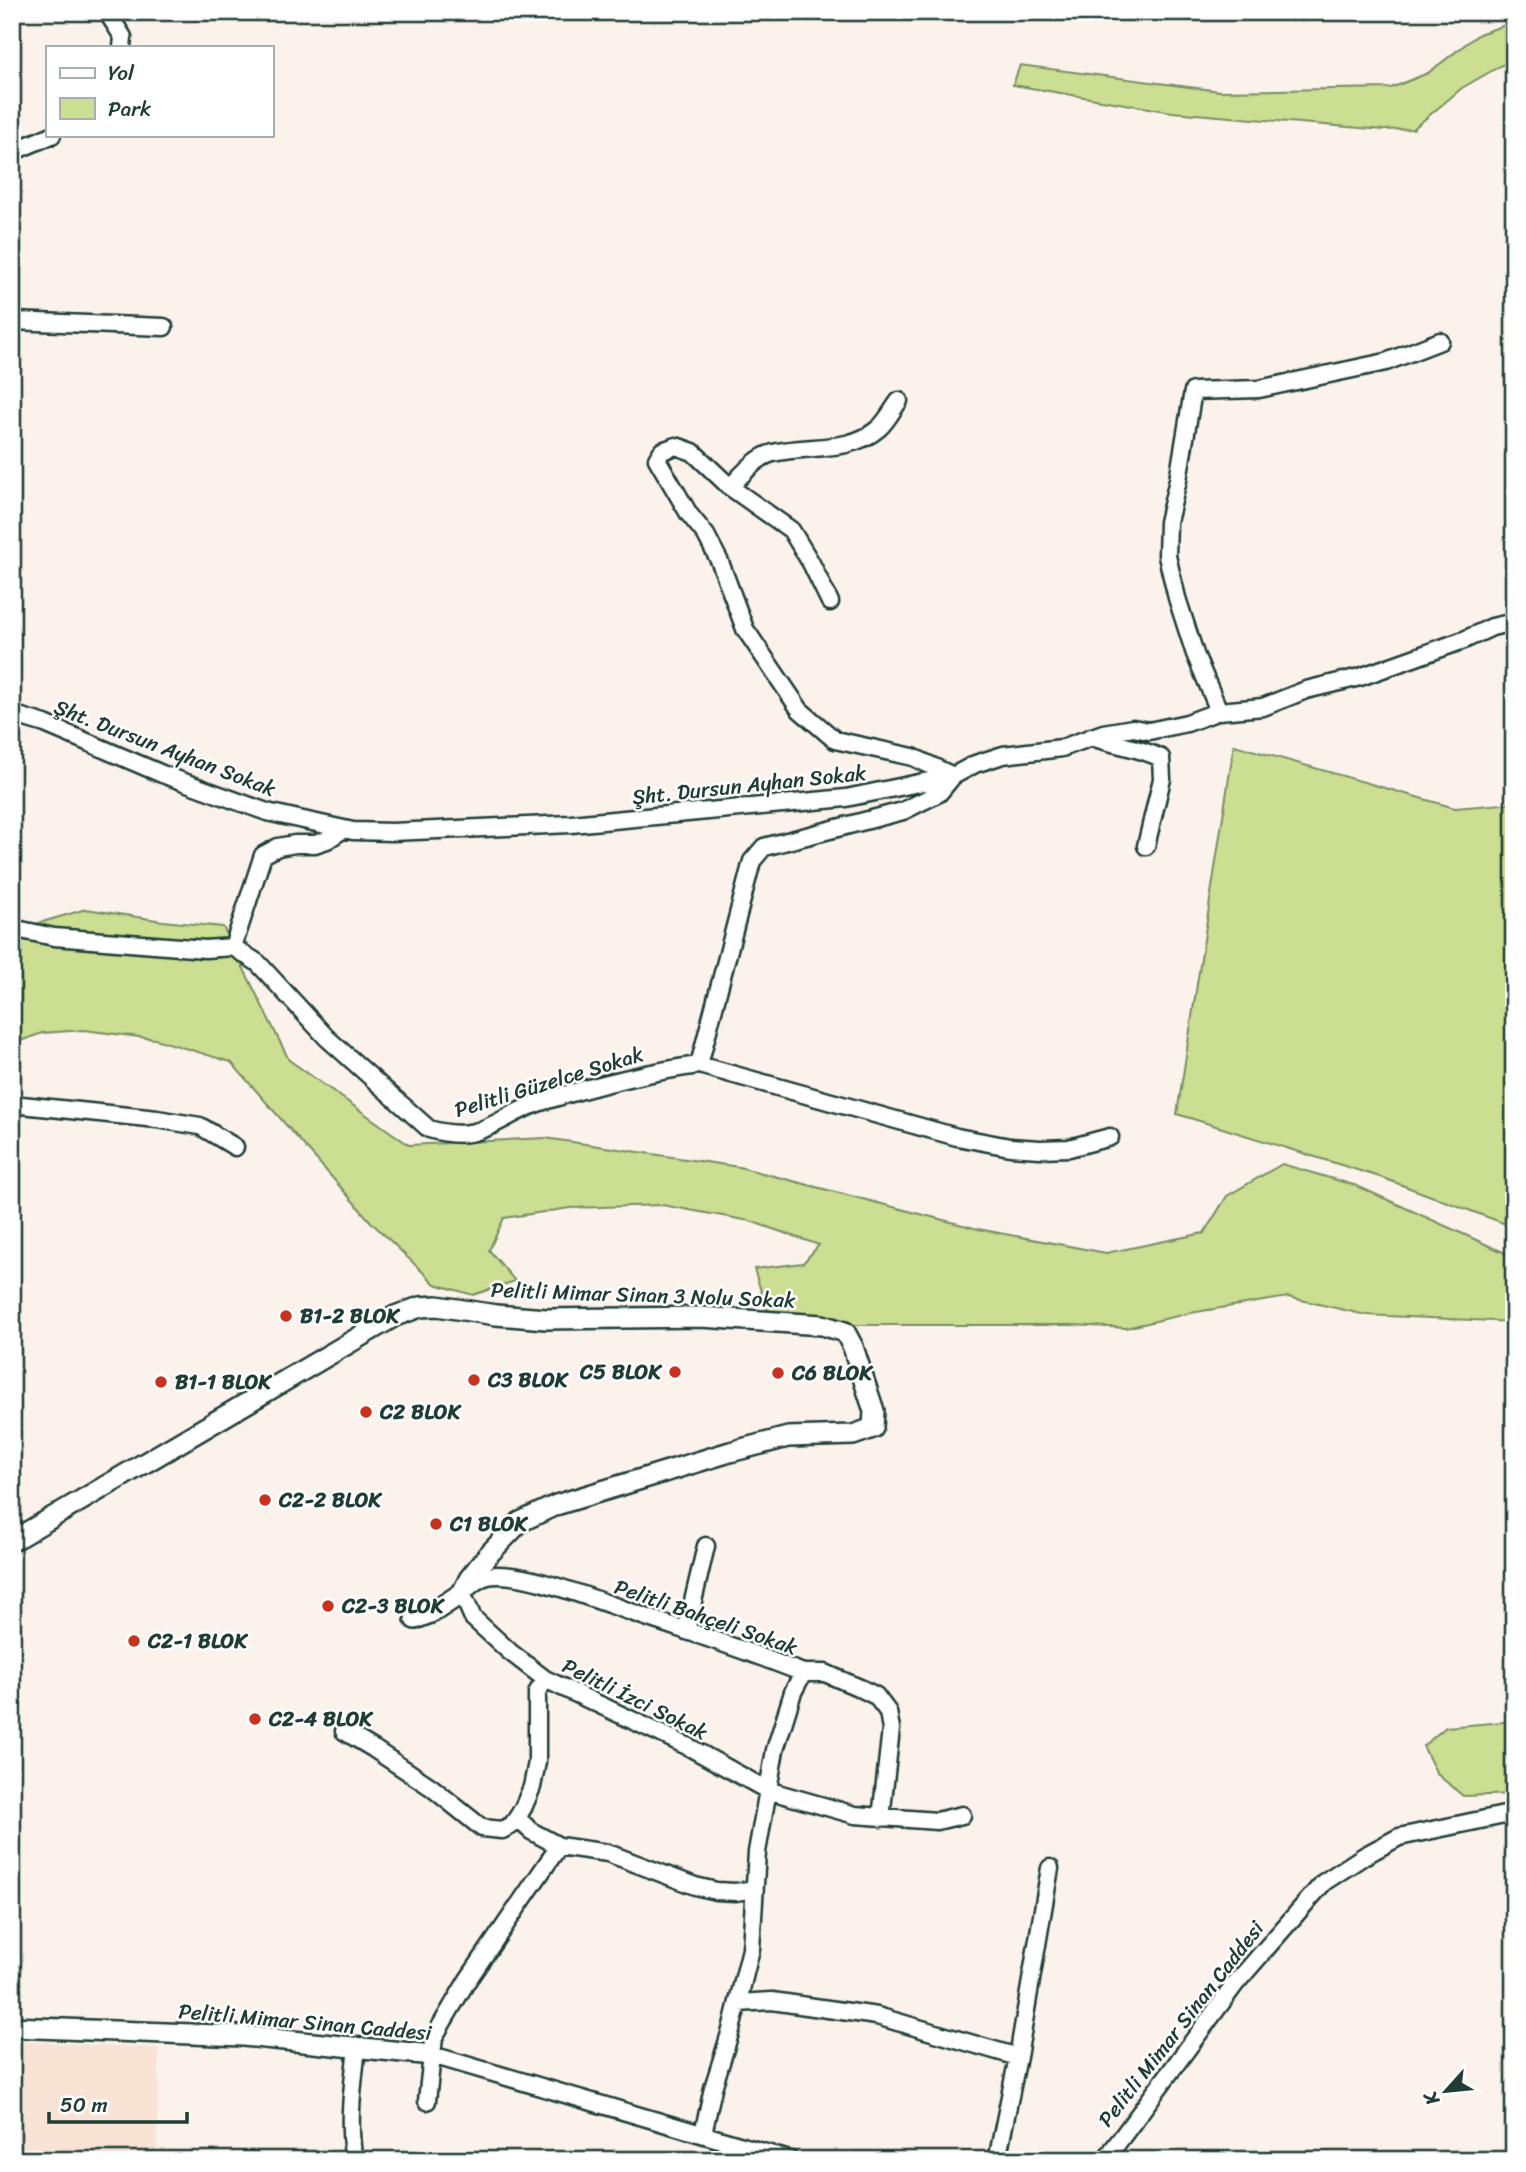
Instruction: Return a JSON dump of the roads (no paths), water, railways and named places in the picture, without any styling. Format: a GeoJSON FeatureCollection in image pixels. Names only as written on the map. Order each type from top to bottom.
{"type":"FeatureCollection","features":[{"type":"Feature","properties":{"kind":"street"},"geometry":{"type":"LineString","coordinates":[[107,12],[123,37],[122,46]]}},
{"type":"Feature","properties":{"kind":"street"},"geometry":{"type":"LineString","coordinates":[[12,152],[50,136]]}},
{"type":"Feature","properties":{"kind":"street"},"geometry":{"type":"LineString","coordinates":[[12,321],[164,327]]}},
{"type":"Feature","properties":{"kind":"street"},"geometry":{"type":"LineString","coordinates":[[1219,711],[1195,654],[1167,556],[1168,522],[1193,391],[1259,389],[1386,362],[1440,341]]}},
{"type":"Feature","properties":{"kind":"street"},"geometry":{"type":"LineString","coordinates":[[730,487],[748,469],[771,453],[829,448],[864,438],[880,427],[899,401]]}},
{"type":"Feature","properties":{"kind":"street"},"geometry":{"type":"LineString","coordinates":[[699,1065],[752,861],[764,847],[903,811],[939,793],[953,776],[913,757],[835,740],[800,710],[745,629],[711,544],[657,459],[662,451],[676,446],[693,452],[730,487],[791,530],[830,602]]}},
{"type":"Feature","properties":{"kind":"street","name":"Şht. Dursun Ayhan Sokak"},"geometry":{"type":"LineString","coordinates":[[12,714],[44,724],[162,774],[267,812],[344,829],[392,832],[571,824],[846,798],[953,776],[975,764],[1003,755],[1062,748],[1103,733],[1133,728],[1149,731],[1187,723],[1219,711],[1263,708],[1306,690],[1360,677],[1464,640],[1492,627],[1514,622]]}},
{"type":"Feature","properties":{"kind":"street"},"geometry":{"type":"LineString","coordinates":[[1091,737],[1132,746],[1161,758],[1162,779],[1146,846]]}},
{"type":"Feature","properties":{"kind":"street","name":"Şht. Dursun Ayhan Sokak"},"geometry":{"type":"LineString","coordinates":[[233,947],[263,855],[278,846],[315,844],[344,829]]}},
{"type":"Feature","properties":{"kind":"street"},"geometry":{"type":"LineString","coordinates":[[12,928],[54,937],[205,949],[233,947]]}},
{"type":"Feature","properties":{"kind":"street","name":"Pelitli Güzelce Sokak"},"geometry":{"type":"LineString","coordinates":[[233,947],[258,963],[327,1038],[429,1129],[449,1135],[471,1133],[493,1126],[538,1103],[627,1078],[653,1071],[699,1065],[957,1137],[1010,1147],[1069,1148],[1110,1137]]}},
{"type":"Feature","properties":{"kind":"street"},"geometry":{"type":"LineString","coordinates":[[12,1104],[200,1126],[235,1147]]}},
{"type":"Feature","properties":{"kind":"street","name":"Pelitli Mimar Sinan 3 Nolu Sokak"},"geometry":{"type":"LineString","coordinates":[[12,1541],[395,1316],[420,1307],[546,1319],[701,1317],[822,1325],[845,1332],[874,1411],[873,1428],[853,1435],[788,1437],[556,1505],[520,1522],[468,1579],[462,1592],[433,1612],[415,1619]]}},
{"type":"Feature","properties":{"kind":"street"},"geometry":{"type":"LineString","coordinates":[[686,1631],[706,1546]]}},
{"type":"Feature","properties":{"kind":"street","name":"Pelitli Bahçeli Sokak"},"geometry":{"type":"LineString","coordinates":[[462,1592],[477,1580],[489,1576],[522,1577],[803,1673],[793,1692],[782,1727],[767,1790],[757,1852],[751,1949],[703,2134]]}},
{"type":"Feature","properties":{"kind":"street"},"geometry":{"type":"LineString","coordinates":[[462,1592],[473,1618],[545,1679]]}},
{"type":"Feature","properties":{"kind":"street"},"geometry":{"type":"LineString","coordinates":[[803,1673],[825,1673],[860,1688],[876,1696],[888,1712],[891,1729],[881,1818]]}},
{"type":"Feature","properties":{"kind":"street","name":"Pelitli İzci Sokak"},"geometry":{"type":"LineString","coordinates":[[517,1818],[535,1774],[537,1693],[545,1679],[689,1747],[767,1790],[855,1815],[936,1821],[962,1815]]}},
{"type":"Feature","properties":{"kind":"street"},"geometry":{"type":"LineString","coordinates":[[344,1731],[430,1787],[482,1828],[502,1830],[512,1825],[517,1818],[531,1831],[559,1846],[608,1853],[695,1886],[716,1891],[754,1889]]}},
{"type":"Feature","properties":{"kind":"street","name":"Pelitli Mimar Sinan Caddesi"},"geometry":{"type":"LineString","coordinates":[[1105,2160],[1236,1983],[1324,1882],[1399,1837],[1514,1813]]}},
{"type":"Feature","properties":{"kind":"street"},"geometry":{"type":"LineString","coordinates":[[427,2101],[434,2037],[467,1981],[559,1846]]}},
{"type":"Feature","properties":{"kind":"street"},"geometry":{"type":"LineString","coordinates":[[997,2160],[1051,1868]]}},
{"type":"Feature","properties":{"kind":"street"},"geometry":{"type":"LineString","coordinates":[[738,2003],[772,2001],[877,2016],[1018,2057]]}},
{"type":"Feature","properties":{"kind":"street","name":"Pelitli Mimar Sinan Caddesi"},"geometry":{"type":"LineString","coordinates":[[12,2026],[243,2036],[432,2055],[790,2160]]}},
{"type":"Feature","properties":{"kind":"street"},"geometry":{"type":"LineString","coordinates":[[354,2160],[350,2140],[350,2113],[357,2047]]}},
{"type":"Feature","properties":{"kind":"place","name":"B1-2 BLOK"},"geometry":{"type":"Point","coordinates":[286,1316]}},
{"type":"Feature","properties":{"kind":"place","name":"C5 BLOK"},"geometry":{"type":"Point","coordinates":[675,1372]}},
{"type":"Feature","properties":{"kind":"place","name":"C6 BLOK"},"geometry":{"type":"Point","coordinates":[778,1373]}},
{"type":"Feature","properties":{"kind":"place","name":"C3 BLOK"},"geometry":{"type":"Point","coordinates":[474,1380]}},
{"type":"Feature","properties":{"kind":"place","name":"B1-1 BLOK"},"geometry":{"type":"Point","coordinates":[161,1382]}},
{"type":"Feature","properties":{"kind":"place","name":"C2 BLOK"},"geometry":{"type":"Point","coordinates":[366,1412]}},
{"type":"Feature","properties":{"kind":"place","name":"C2-2 BLOK"},"geometry":{"type":"Point","coordinates":[265,1500]}},
{"type":"Feature","properties":{"kind":"place","name":"C1 BLOK"},"geometry":{"type":"Point","coordinates":[436,1524]}},
{"type":"Feature","properties":{"kind":"place","name":"C2-3 BLOK"},"geometry":{"type":"Point","coordinates":[328,1606]}},
{"type":"Feature","properties":{"kind":"place","name":"C2-1 BLOK"},"geometry":{"type":"Point","coordinates":[134,1641]}},
{"type":"Feature","properties":{"kind":"place","name":"C2-4 BLOK"},"geometry":{"type":"Point","coordinates":[255,1719]}}]}
